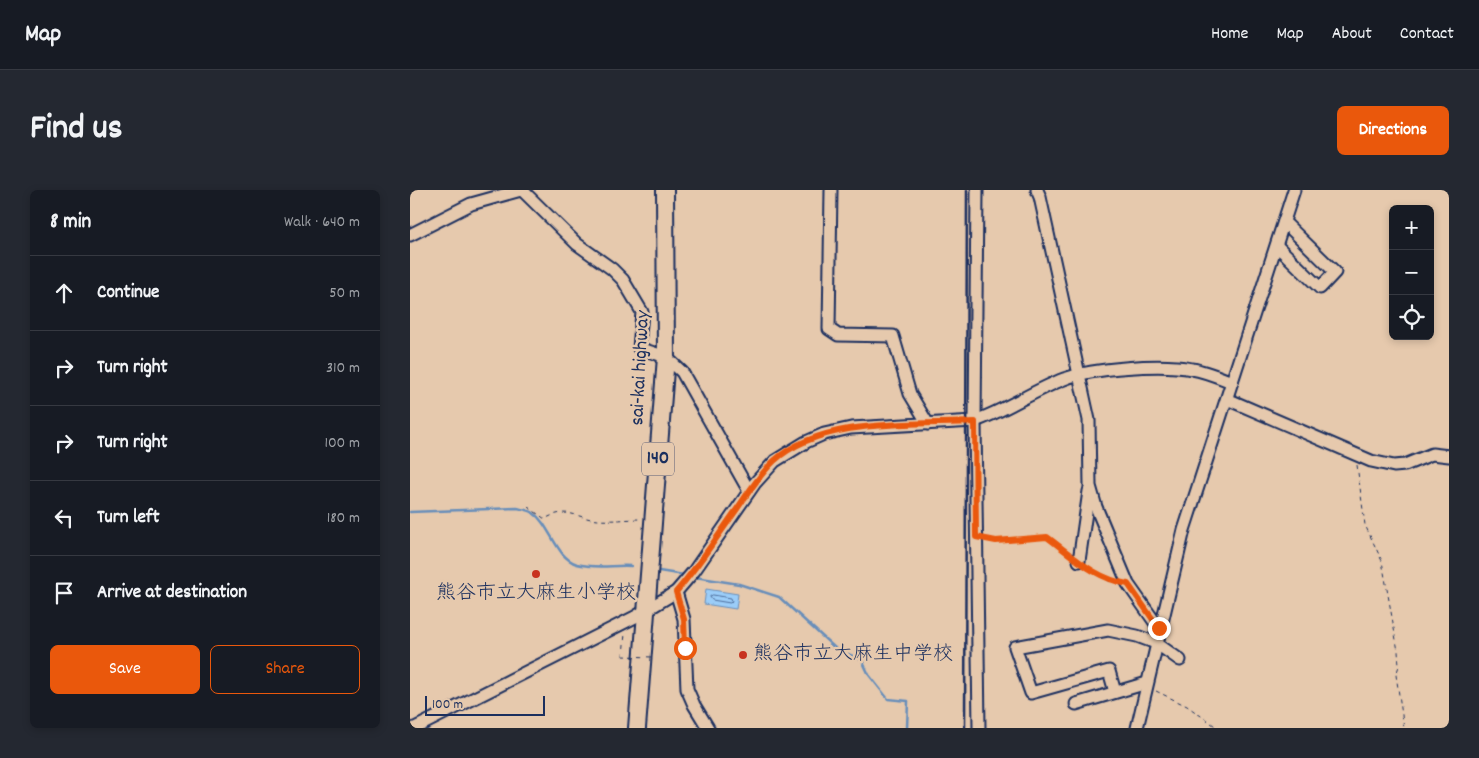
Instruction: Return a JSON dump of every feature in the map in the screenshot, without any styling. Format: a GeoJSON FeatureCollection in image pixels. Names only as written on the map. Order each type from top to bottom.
{"type":"FeatureCollection","features":[{"type":"Feature","properties":{"kind":"highway","name":"sai-kai highway"},"geometry":{"type":"LineString","coordinates":[[637,728],[636,618],[642,519],[660,356],[655,190]]}},
{"type":"Feature","properties":{"kind":"highway","name":"sai-kai highway"},"geometry":{"type":"LineString","coordinates":[[626,728],[660,356],[665,190]]}},
{"type":"Feature","properties":{"kind":"street"},"geometry":{"type":"LineString","coordinates":[[410,235],[471,204],[522,190],[577,244],[612,269],[623,280],[642,312],[639,348],[660,356],[682,372],[749,491]]}},
{"type":"Feature","properties":{"kind":"street"},"geometry":{"type":"LineString","coordinates":[[831,190],[829,329],[838,335],[893,336],[910,394],[928,424]]}},
{"type":"Feature","properties":{"kind":"street"},"geometry":{"type":"LineString","coordinates":[[978,190],[975,422],[980,728]]}},
{"type":"Feature","properties":{"kind":"street"},"geometry":{"type":"LineString","coordinates":[[1037,190],[1089,420],[1090,486],[1079,561]]}},
{"type":"Feature","properties":{"kind":"street"},"geometry":{"type":"LineString","coordinates":[[1137,728],[1159,628],[1184,530],[1294,190]]}},
{"type":"Feature","properties":{"kind":"street"},"geometry":{"type":"LineString","coordinates":[[1277,246],[1320,288],[1335,272],[1284,222]]}},
{"type":"Feature","properties":{"kind":"street"},"geometry":{"type":"LineString","coordinates":[[415,728],[636,618],[676,592],[691,575],[749,491],[775,460],[824,434],[851,428],[975,422],[993,415],[1046,387],[1080,374],[1168,366],[1194,369],[1232,382]]}},
{"type":"Feature","properties":{"kind":"street"},"geometry":{"type":"LineString","coordinates":[[1227,399],[1356,454],[1394,466],[1405,465],[1432,454],[1449,456]]}},
{"type":"Feature","properties":{"kind":"street"},"geometry":{"type":"LineString","coordinates":[[1090,486],[1099,516],[1128,584],[1159,628]]}},
{"type":"Feature","properties":{"kind":"street"},"geometry":{"type":"LineString","coordinates":[[676,592],[684,619],[687,689],[708,728]]}},
{"type":"Feature","properties":{"kind":"street"},"geometry":{"type":"LineString","coordinates":[[1116,692],[1110,671],[1031,693],[1015,647],[1108,630],[1156,642],[1180,660]]}},
{"type":"Feature","properties":{"kind":"street"},"geometry":{"type":"LineString","coordinates":[[1076,704],[1146,685]]}},
{"type":"Feature","properties":{"kind":"path"},"geometry":{"type":"LineString","coordinates":[[1356,454],[1365,525],[1382,561],[1398,651],[1399,666],[1396,675],[1404,728]]}},
{"type":"Feature","properties":{"kind":"path"},"geometry":{"type":"LineString","coordinates":[[528,507],[545,519],[556,513],[566,512],[596,520],[642,519]]}},
{"type":"Feature","properties":{"kind":"path"},"geometry":{"type":"LineString","coordinates":[[976,537],[996,541],[1047,537],[1110,581],[1128,584]]}},
{"type":"Feature","properties":{"kind":"path"},"geometry":{"type":"LineString","coordinates":[[636,618],[624,656],[652,657]]}},
{"type":"Feature","properties":{"kind":"path"},"geometry":{"type":"LineString","coordinates":[[1146,685],[1187,706],[1218,728]]}},
{"type":"Feature","properties":{"kind":"water"},"geometry":{"type":"Polygon","coordinates":[[[706,589],[738,594],[736,609],[704,604],[706,589]]]}},
{"type":"Feature","properties":{"kind":"waterway"},"geometry":{"type":"LineString","coordinates":[[410,512],[517,508],[527,510],[532,512],[544,525],[563,555],[577,564],[590,566],[631,566]]}},
{"type":"Feature","properties":{"kind":"waterway"},"geometry":{"type":"LineString","coordinates":[[659,571],[684,575]]}},
{"type":"Feature","properties":{"kind":"waterway"},"geometry":{"type":"LineString","coordinates":[[695,577],[739,584],[779,597],[836,649],[862,660],[869,675],[888,699],[908,701],[907,728]]}},
{"type":"Feature","properties":{"kind":"railway"},"geometry":{"type":"LineString","coordinates":[[965,728],[967,190]]}},
{"type":"Feature","properties":{"kind":"place","name":"熊谷市立大麻生小学校"},"geometry":{"type":"Point","coordinates":[536,574]}},
{"type":"Feature","properties":{"kind":"place","name":"熊谷市立大麻生中学校"},"geometry":{"type":"Point","coordinates":[743,655]}},
{"type":"Feature","properties":{"kind":"route"},"geometry":{"type":"LineString","coordinates":[[685,648],[684,619],[676,592],[694,571],[755,483],[775,460],[806,442],[824,434],[851,428],[878,426],[975,422],[976,537],[996,541],[1047,537],[1091,571],[1110,581],[1128,584],[1159,628]]}}]}
